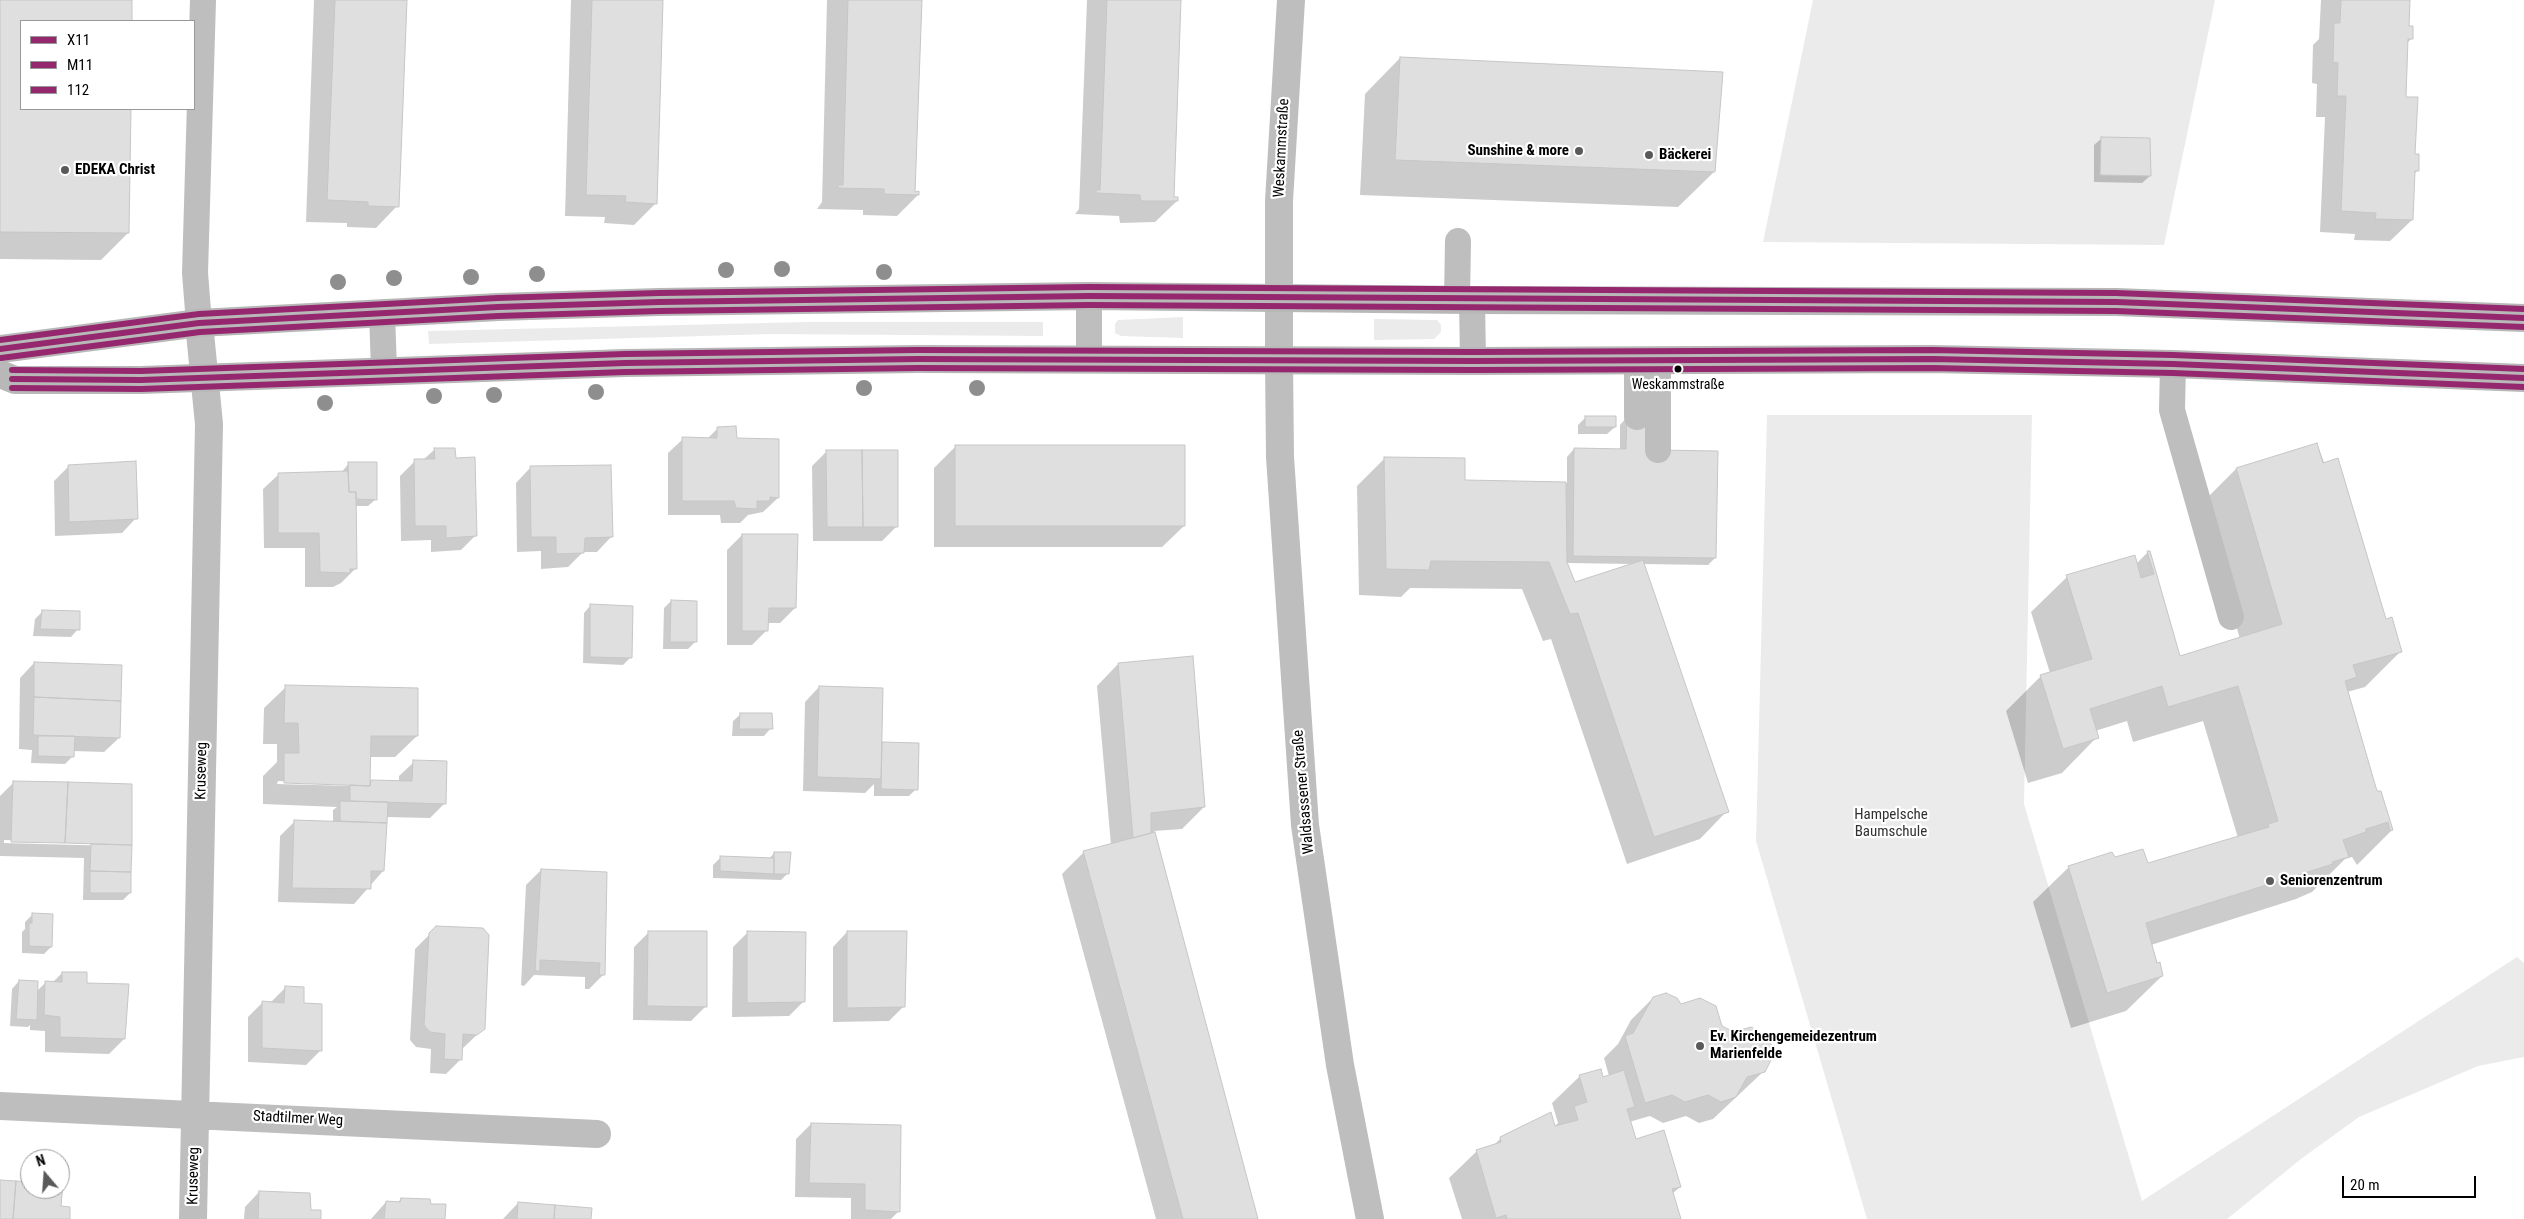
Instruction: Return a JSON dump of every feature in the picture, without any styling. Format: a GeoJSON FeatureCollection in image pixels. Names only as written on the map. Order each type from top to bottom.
{"type":"FeatureCollection","features":[{"type":"Feature","properties":{"kind":"main road"},"geometry":{"type":"LineString","coordinates":[[0,349],[199,323],[382,313],[659,302],[1089,296],[1465,300],[2109,302],[2327,308],[2524,318]]}},
{"type":"Feature","properties":{"kind":"main road"},"geometry":{"type":"LineString","coordinates":[[0,374],[15,380],[141,380],[384,370],[790,360],[1473,361],[1932,359],[2172,364],[2524,378]]}},
{"type":"Feature","properties":{"kind":"street","name":"Weskammstraße"},"geometry":{"type":"LineString","coordinates":[[1279,361],[1279,201],[1291,0]]}},
{"type":"Feature","properties":{"kind":"street","name":"Kruseweg"},"geometry":{"type":"LineString","coordinates":[[193,1219],[209,424],[199,323]]}},
{"type":"Feature","properties":{"kind":"street","name":"Waldsassener Straße"},"geometry":{"type":"LineString","coordinates":[[1279,361],[1280,457],[1305,825],[1340,1065],[1370,1219]]}},
{"type":"Feature","properties":{"kind":"street","name":"Stadtilmer Weg"},"geometry":{"type":"LineString","coordinates":[[0,1106],[597,1134]]}},
{"type":"Feature","properties":{"kind":"lane"},"geometry":{"type":"LineString","coordinates":[[199,323],[195,272],[196,157],[203,0]]}},
{"type":"Feature","properties":{"kind":"lane"},"geometry":{"type":"LineString","coordinates":[[1458,241],[1473,361]]}},
{"type":"Feature","properties":{"kind":"lane"},"geometry":{"type":"LineString","coordinates":[[1089,296],[1089,360]]}},
{"type":"Feature","properties":{"kind":"lane"},"geometry":{"type":"LineString","coordinates":[[382,313],[384,370]]}},
{"type":"Feature","properties":{"kind":"lane"},"geometry":{"type":"LineString","coordinates":[[1637,417],[1648,360]]}},
{"type":"Feature","properties":{"kind":"lane"},"geometry":{"type":"LineString","coordinates":[[1648,360],[1658,450]]}},
{"type":"Feature","properties":{"kind":"lane"},"geometry":{"type":"LineString","coordinates":[[2172,364],[2172,410],[2231,617]]}},
{"type":"Feature","properties":{"kind":"green space"},"geometry":{"type":"Polygon","coordinates":[[[1813,0],[2215,0],[2164,245],[1763,242],[1813,0]]]}},
{"type":"Feature","properties":{"kind":"green space"},"geometry":{"type":"Polygon","coordinates":[[[1183,317],[1183,338],[1121,336],[1115,333],[1115,324],[1118,320],[1183,317]]]}},
{"type":"Feature","properties":{"kind":"green space"},"geometry":{"type":"Polygon","coordinates":[[[1374,319],[1437,320],[1441,325],[1441,332],[1434,339],[1374,340],[1374,319]]]}},
{"type":"Feature","properties":{"kind":"green space"},"geometry":{"type":"Polygon","coordinates":[[[807,322],[1043,322],[1043,336],[771,334],[429,344],[428,331],[807,322]]]}},
{"type":"Feature","properties":{"kind":"green space","name":"Hampelsche Baumschule"},"geometry":{"type":"Polygon","coordinates":[[[1767,415],[2032,415],[2024,804],[2142,1201],[2517,957],[2524,963],[2524,1057],[2478,1066],[2359,1117],[2301,1159],[2227,1219],[1867,1219],[1756,841],[1767,415]]]}},
{"type":"Feature","properties":{"kind":"building","name":"EDEKA Christ"},"geometry":{"type":"Polygon","coordinates":[[[0,0],[132,0],[132,20],[20,20],[20,110],[131,110],[129,233],[0,232],[0,0]]]}},
{"type":"Feature","properties":{"kind":"building"},"geometry":{"type":"Polygon","coordinates":[[[335,0],[407,0],[399,207],[368,206],[368,202],[327,200],[335,0]]]}},
{"type":"Feature","properties":{"kind":"building"},"geometry":{"type":"Polygon","coordinates":[[[592,0],[663,0],[657,204],[625,202],[626,196],[586,195],[592,0]]]}},
{"type":"Feature","properties":{"kind":"building"},"geometry":{"type":"Polygon","coordinates":[[[848,0],[922,0],[915,192],[919,191],[919,195],[884,194],[884,189],[838,188],[838,185],[843,185],[848,0]]]}},
{"type":"Feature","properties":{"kind":"building"},"geometry":{"type":"Polygon","coordinates":[[[1107,0],[1181,0],[1174,197],[1178,197],[1178,201],[1141,201],[1140,195],[1096,193],[1096,190],[1100,190],[1107,0]]]}},
{"type":"Feature","properties":{"kind":"building"},"geometry":{"type":"Polygon","coordinates":[[[2341,0],[2410,0],[2409,26],[2413,26],[2413,39],[2408,39],[2406,97],[2418,97],[2415,154],[2419,154],[2419,171],[2415,171],[2413,220],[2375,219],[2376,213],[2341,211],[2346,96],[2337,96],[2338,63],[2333,62],[2334,23],[2340,23],[2341,0]]]}},
{"type":"Feature","properties":{"kind":"building"},"geometry":{"type":"Polygon","coordinates":[[[1400,57],[1723,72],[1715,172],[1395,160],[1400,57]]]}},
{"type":"Feature","properties":{"kind":"building"},"geometry":{"type":"Polygon","coordinates":[[[2101,137],[2150,138],[2151,176],[2100,175],[2101,137]]]}},
{"type":"Feature","properties":{"kind":"building"},"geometry":{"type":"Polygon","coordinates":[[[1585,416],[1616,416],[1616,427],[1585,427],[1585,416]]]}},
{"type":"Feature","properties":{"kind":"building"},"geometry":{"type":"Polygon","coordinates":[[[1627,416],[1648,416],[1658,450],[1718,451],[1716,558],[1573,556],[1574,448],[1626,449],[1627,416]]]}},
{"type":"Feature","properties":{"kind":"building"},"geometry":{"type":"Polygon","coordinates":[[[736,426],[737,438],[779,439],[779,498],[770,497],[770,501],[757,501],[757,509],[736,508],[734,501],[682,501],[682,437],[717,438],[717,427],[736,426]]]}},
{"type":"Feature","properties":{"kind":"building"},"geometry":{"type":"Polygon","coordinates":[[[2317,443],[2323,463],[2338,458],[2386,619],[2392,617],[2402,652],[2353,665],[2357,677],[2345,681],[2377,791],[2381,791],[2393,830],[2390,831],[2388,822],[2366,829],[2366,832],[2343,840],[2349,857],[2332,862],[2333,864],[2146,923],[2157,963],[2160,962],[2163,976],[2107,993],[2068,866],[2112,852],[2115,857],[2143,849],[2148,863],[2269,827],[2268,824],[2278,821],[2238,686],[2168,707],[2162,686],[2090,709],[2099,738],[2063,749],[2040,675],[2092,659],[2066,575],[2135,555],[2141,578],[2154,574],[2147,551],[2150,551],[2180,656],[2282,624],[2236,468],[2317,443]]]}},
{"type":"Feature","properties":{"kind":"building"},"geometry":{"type":"Polygon","coordinates":[[[955,445],[1185,445],[1185,526],[955,526],[955,445]]]}},
{"type":"Feature","properties":{"kind":"building"},"geometry":{"type":"Polygon","coordinates":[[[434,448],[455,448],[456,458],[475,457],[477,536],[446,538],[446,526],[415,526],[414,459],[435,459],[434,448]]]}},
{"type":"Feature","properties":{"kind":"building"},"geometry":{"type":"Polygon","coordinates":[[[826,450],[862,450],[863,527],[827,527],[826,450]]]}},
{"type":"Feature","properties":{"kind":"building"},"geometry":{"type":"Polygon","coordinates":[[[862,450],[898,450],[898,527],[863,527],[862,450]]]}},
{"type":"Feature","properties":{"kind":"building"},"geometry":{"type":"Polygon","coordinates":[[[1384,457],[1465,458],[1465,480],[1566,482],[1567,562],[1575,582],[1643,560],[1729,812],[1654,837],[1578,613],[1570,614],[1549,562],[1431,561],[1429,570],[1386,569],[1384,457]]]}},
{"type":"Feature","properties":{"kind":"building"},"geometry":{"type":"Polygon","coordinates":[[[136,461],[138,519],[69,522],[68,465],[136,461]]]}},
{"type":"Feature","properties":{"kind":"building"},"geometry":{"type":"Polygon","coordinates":[[[348,462],[377,462],[377,500],[356,499],[356,492],[349,492],[348,462]]]}},
{"type":"Feature","properties":{"kind":"building"},"geometry":{"type":"Polygon","coordinates":[[[611,465],[613,537],[585,538],[584,553],[556,554],[556,537],[531,537],[530,466],[611,465]]]}},
{"type":"Feature","properties":{"kind":"building"},"geometry":{"type":"Polygon","coordinates":[[[348,471],[349,492],[356,492],[357,569],[350,569],[350,573],[320,572],[319,533],[278,533],[278,473],[348,471]]]}},
{"type":"Feature","properties":{"kind":"building"},"geometry":{"type":"Polygon","coordinates":[[[742,534],[798,534],[796,608],[769,608],[768,631],[742,631],[742,534]]]}},
{"type":"Feature","properties":{"kind":"building"},"geometry":{"type":"Polygon","coordinates":[[[671,600],[697,601],[697,642],[670,642],[671,600]]]}},
{"type":"Feature","properties":{"kind":"building"},"geometry":{"type":"Polygon","coordinates":[[[590,604],[633,606],[632,658],[590,657],[590,604]]]}},
{"type":"Feature","properties":{"kind":"building"},"geometry":{"type":"Polygon","coordinates":[[[42,610],[80,611],[80,630],[40,629],[42,610]]]}},
{"type":"Feature","properties":{"kind":"building"},"geometry":{"type":"Polygon","coordinates":[[[1193,656],[1205,807],[1151,813],[1151,833],[1133,838],[1118,663],[1193,656]]]}},
{"type":"Feature","properties":{"kind":"building"},"geometry":{"type":"Polygon","coordinates":[[[34,662],[122,665],[121,701],[34,697],[34,662]]]}},
{"type":"Feature","properties":{"kind":"building"},"geometry":{"type":"Polygon","coordinates":[[[285,685],[418,688],[418,736],[371,736],[370,786],[284,783],[284,753],[299,753],[298,723],[284,723],[285,685]]]}},
{"type":"Feature","properties":{"kind":"building"},"geometry":{"type":"Polygon","coordinates":[[[819,686],[883,688],[881,779],[817,777],[819,686]]]}},
{"type":"Feature","properties":{"kind":"building"},"geometry":{"type":"Polygon","coordinates":[[[34,697],[121,701],[120,738],[33,735],[34,697]]]}},
{"type":"Feature","properties":{"kind":"building"},"geometry":{"type":"Polygon","coordinates":[[[740,713],[772,713],[773,729],[739,729],[740,713]]]}},
{"type":"Feature","properties":{"kind":"building"},"geometry":{"type":"Polygon","coordinates":[[[38,736],[75,736],[74,757],[38,756],[38,736]]]}},
{"type":"Feature","properties":{"kind":"building"},"geometry":{"type":"Polygon","coordinates":[[[882,742],[919,743],[918,790],[881,789],[882,742]]]}},
{"type":"Feature","properties":{"kind":"building"},"geometry":{"type":"Polygon","coordinates":[[[413,760],[447,761],[446,804],[350,801],[350,785],[370,786],[371,780],[412,781],[413,760]]]}},
{"type":"Feature","properties":{"kind":"building"},"geometry":{"type":"Polygon","coordinates":[[[13,781],[68,782],[65,843],[11,842],[13,781]]]}},
{"type":"Feature","properties":{"kind":"building"},"geometry":{"type":"Polygon","coordinates":[[[68,782],[132,784],[132,845],[65,843],[68,782]]]}},
{"type":"Feature","properties":{"kind":"building"},"geometry":{"type":"Polygon","coordinates":[[[340,801],[388,802],[387,823],[340,821],[340,801]]]}},
{"type":"Feature","properties":{"kind":"building"},"geometry":{"type":"Polygon","coordinates":[[[294,820],[387,823],[384,871],[371,871],[371,889],[292,888],[294,820]]]}},
{"type":"Feature","properties":{"kind":"building"},"geometry":{"type":"Polygon","coordinates":[[[1155,832],[1258,1219],[1183,1219],[1083,851],[1155,832]]]}},
{"type":"Feature","properties":{"kind":"building"},"geometry":{"type":"Polygon","coordinates":[[[91,844],[132,845],[131,872],[90,871],[91,844]]]}},
{"type":"Feature","properties":{"kind":"building"},"geometry":{"type":"Polygon","coordinates":[[[774,852],[791,852],[789,874],[774,874],[774,852]]]}},
{"type":"Feature","properties":{"kind":"building"},"geometry":{"type":"Polygon","coordinates":[[[720,856],[774,858],[774,874],[720,871],[720,856]]]}},
{"type":"Feature","properties":{"kind":"building"},"geometry":{"type":"Polygon","coordinates":[[[541,869],[607,872],[605,975],[599,975],[600,963],[540,960],[540,971],[535,971],[541,869]]]}},
{"type":"Feature","properties":{"kind":"building"},"geometry":{"type":"Polygon","coordinates":[[[90,871],[131,872],[131,893],[90,893],[90,871]]]}},
{"type":"Feature","properties":{"kind":"building"},"geometry":{"type":"Polygon","coordinates":[[[32,913],[53,914],[52,947],[29,946],[29,923],[32,923],[32,913]]]}},
{"type":"Feature","properties":{"kind":"building"},"geometry":{"type":"Polygon","coordinates":[[[436,926],[483,928],[489,935],[485,1029],[477,1035],[463,1034],[462,1060],[444,1059],[445,1034],[430,1032],[424,1025],[429,933],[436,926]]]}},
{"type":"Feature","properties":{"kind":"building"},"geometry":{"type":"Polygon","coordinates":[[[648,931],[707,931],[707,1007],[647,1006],[648,931]]]}},
{"type":"Feature","properties":{"kind":"building"},"geometry":{"type":"Polygon","coordinates":[[[747,931],[806,932],[805,1002],[747,1003],[747,931]]]}},
{"type":"Feature","properties":{"kind":"building"},"geometry":{"type":"Polygon","coordinates":[[[847,931],[907,931],[905,1007],[847,1008],[847,931]]]}},
{"type":"Feature","properties":{"kind":"building"},"geometry":{"type":"Polygon","coordinates":[[[62,972],[87,972],[87,983],[129,984],[125,1039],[60,1037],[60,1017],[44,1015],[45,981],[62,982],[62,972]]]}},
{"type":"Feature","properties":{"kind":"building"},"geometry":{"type":"Polygon","coordinates":[[[19,980],[38,981],[37,1020],[16,1019],[19,980]]]}},
{"type":"Feature","properties":{"kind":"building"},"geometry":{"type":"Polygon","coordinates":[[[285,986],[304,987],[304,1003],[322,1004],[322,1051],[262,1048],[262,1001],[284,1003],[285,986]]]}},
{"type":"Feature","properties":{"kind":"building","name":"Ev. Kirchengemeidezentrum Marienfelde"},"geometry":{"type":"Polygon","coordinates":[[[1666,993],[1677,998],[1681,1004],[1700,998],[1716,1006],[1722,1026],[1734,1032],[1751,1027],[1769,1037],[1774,1054],[1765,1072],[1747,1077],[1736,1097],[1721,1102],[1708,1095],[1685,1102],[1672,1095],[1645,1103],[1625,1036],[1633,1033],[1653,997],[1666,993]]]}},
{"type":"Feature","properties":{"kind":"building"},"geometry":{"type":"Polygon","coordinates":[[[1601,1069],[1603,1077],[1624,1070],[1635,1107],[1627,1109],[1636,1139],[1664,1130],[1681,1187],[1672,1189],[1681,1219],[1507,1219],[1506,1215],[1496,1218],[1476,1150],[1501,1142],[1500,1137],[1551,1112],[1555,1126],[1578,1120],[1574,1106],[1587,1102],[1579,1075],[1601,1069]]]}},
{"type":"Feature","properties":{"kind":"building"},"geometry":{"type":"Polygon","coordinates":[[[811,1123],[901,1125],[900,1212],[865,1210],[865,1184],[809,1183],[811,1123]]]}},
{"type":"Feature","properties":{"kind":"building"},"geometry":{"type":"Polygon","coordinates":[[[0,1180],[16,1181],[13,1219],[0,1219],[0,1180]]]}},
{"type":"Feature","properties":{"kind":"building"},"geometry":{"type":"Polygon","coordinates":[[[16,1181],[20,1181],[20,1199],[62,1199],[61,1206],[70,1207],[70,1219],[13,1219],[16,1181]]]}},
{"type":"Feature","properties":{"kind":"building"},"geometry":{"type":"Polygon","coordinates":[[[259,1191],[310,1193],[311,1210],[321,1210],[321,1219],[258,1219],[259,1191]]]}},
{"type":"Feature","properties":{"kind":"building"},"geometry":{"type":"Polygon","coordinates":[[[401,1198],[430,1199],[431,1204],[446,1204],[445,1219],[384,1219],[386,1201],[400,1202],[401,1198]]]}},
{"type":"Feature","properties":{"kind":"building"},"geometry":{"type":"Polygon","coordinates":[[[518,1202],[555,1205],[554,1219],[517,1219],[518,1202]]]}},
{"type":"Feature","properties":{"kind":"building"},"geometry":{"type":"Polygon","coordinates":[[[555,1205],[592,1208],[591,1219],[554,1219],[555,1205]]]}},
{"type":"Feature","properties":{"kind":"transit line","name":"112"},"geometry":{"type":"LineString","coordinates":[[0,340],[199,314],[498,298],[659,293],[1089,287],[2116,293],[2524,309]]}},
{"type":"Feature","properties":{"kind":"transit line","name":"X11"},"geometry":{"type":"LineString","coordinates":[[0,349],[199,323],[498,307],[659,302],[1089,296],[2116,302],[2524,318]]}},
{"type":"Feature","properties":{"kind":"transit line","name":"M11"},"geometry":{"type":"LineString","coordinates":[[1,358],[200,332],[498,316],[659,311],[1089,305],[2116,311],[2524,327]]}},
{"type":"Feature","properties":{"kind":"transit line","name":"112"},"geometry":{"type":"LineString","coordinates":[[12,370],[141,371],[625,354],[917,350],[1473,352],[1932,350],[2173,355],[2524,369]]}},
{"type":"Feature","properties":{"kind":"transit line","name":"X11"},"geometry":{"type":"LineString","coordinates":[[12,379],[141,380],[625,363],[917,359],[1473,361],[1932,359],[2173,364],[2524,378]]}},
{"type":"Feature","properties":{"kind":"transit line","name":"M11"},"geometry":{"type":"LineString","coordinates":[[12,388],[141,389],[625,372],[917,368],[1473,370],[1932,368],[2173,373],[2524,387]]}},
{"type":"Feature","properties":{"kind":"place","name":"Sunshine & more"},"geometry":{"type":"Point","coordinates":[1579,151]}},
{"type":"Feature","properties":{"kind":"place","name":"Bäckerei"},"geometry":{"type":"Point","coordinates":[1649,155]}},
{"type":"Feature","properties":{"kind":"place","name":"EDEKA Christ"},"geometry":{"type":"Point","coordinates":[65,170]}},
{"type":"Feature","properties":{"kind":"place","name":"Weskammstraße"},"geometry":{"type":"Point","coordinates":[1678,369]}},
{"type":"Feature","properties":{"kind":"place","name":"Seniorenzentrum"},"geometry":{"type":"Point","coordinates":[2270,881]}},
{"type":"Feature","properties":{"kind":"place","name":"Ev. Kirchengemeidezentrum Marienfelde"},"geometry":{"type":"Point","coordinates":[1700,1046]}}]}
